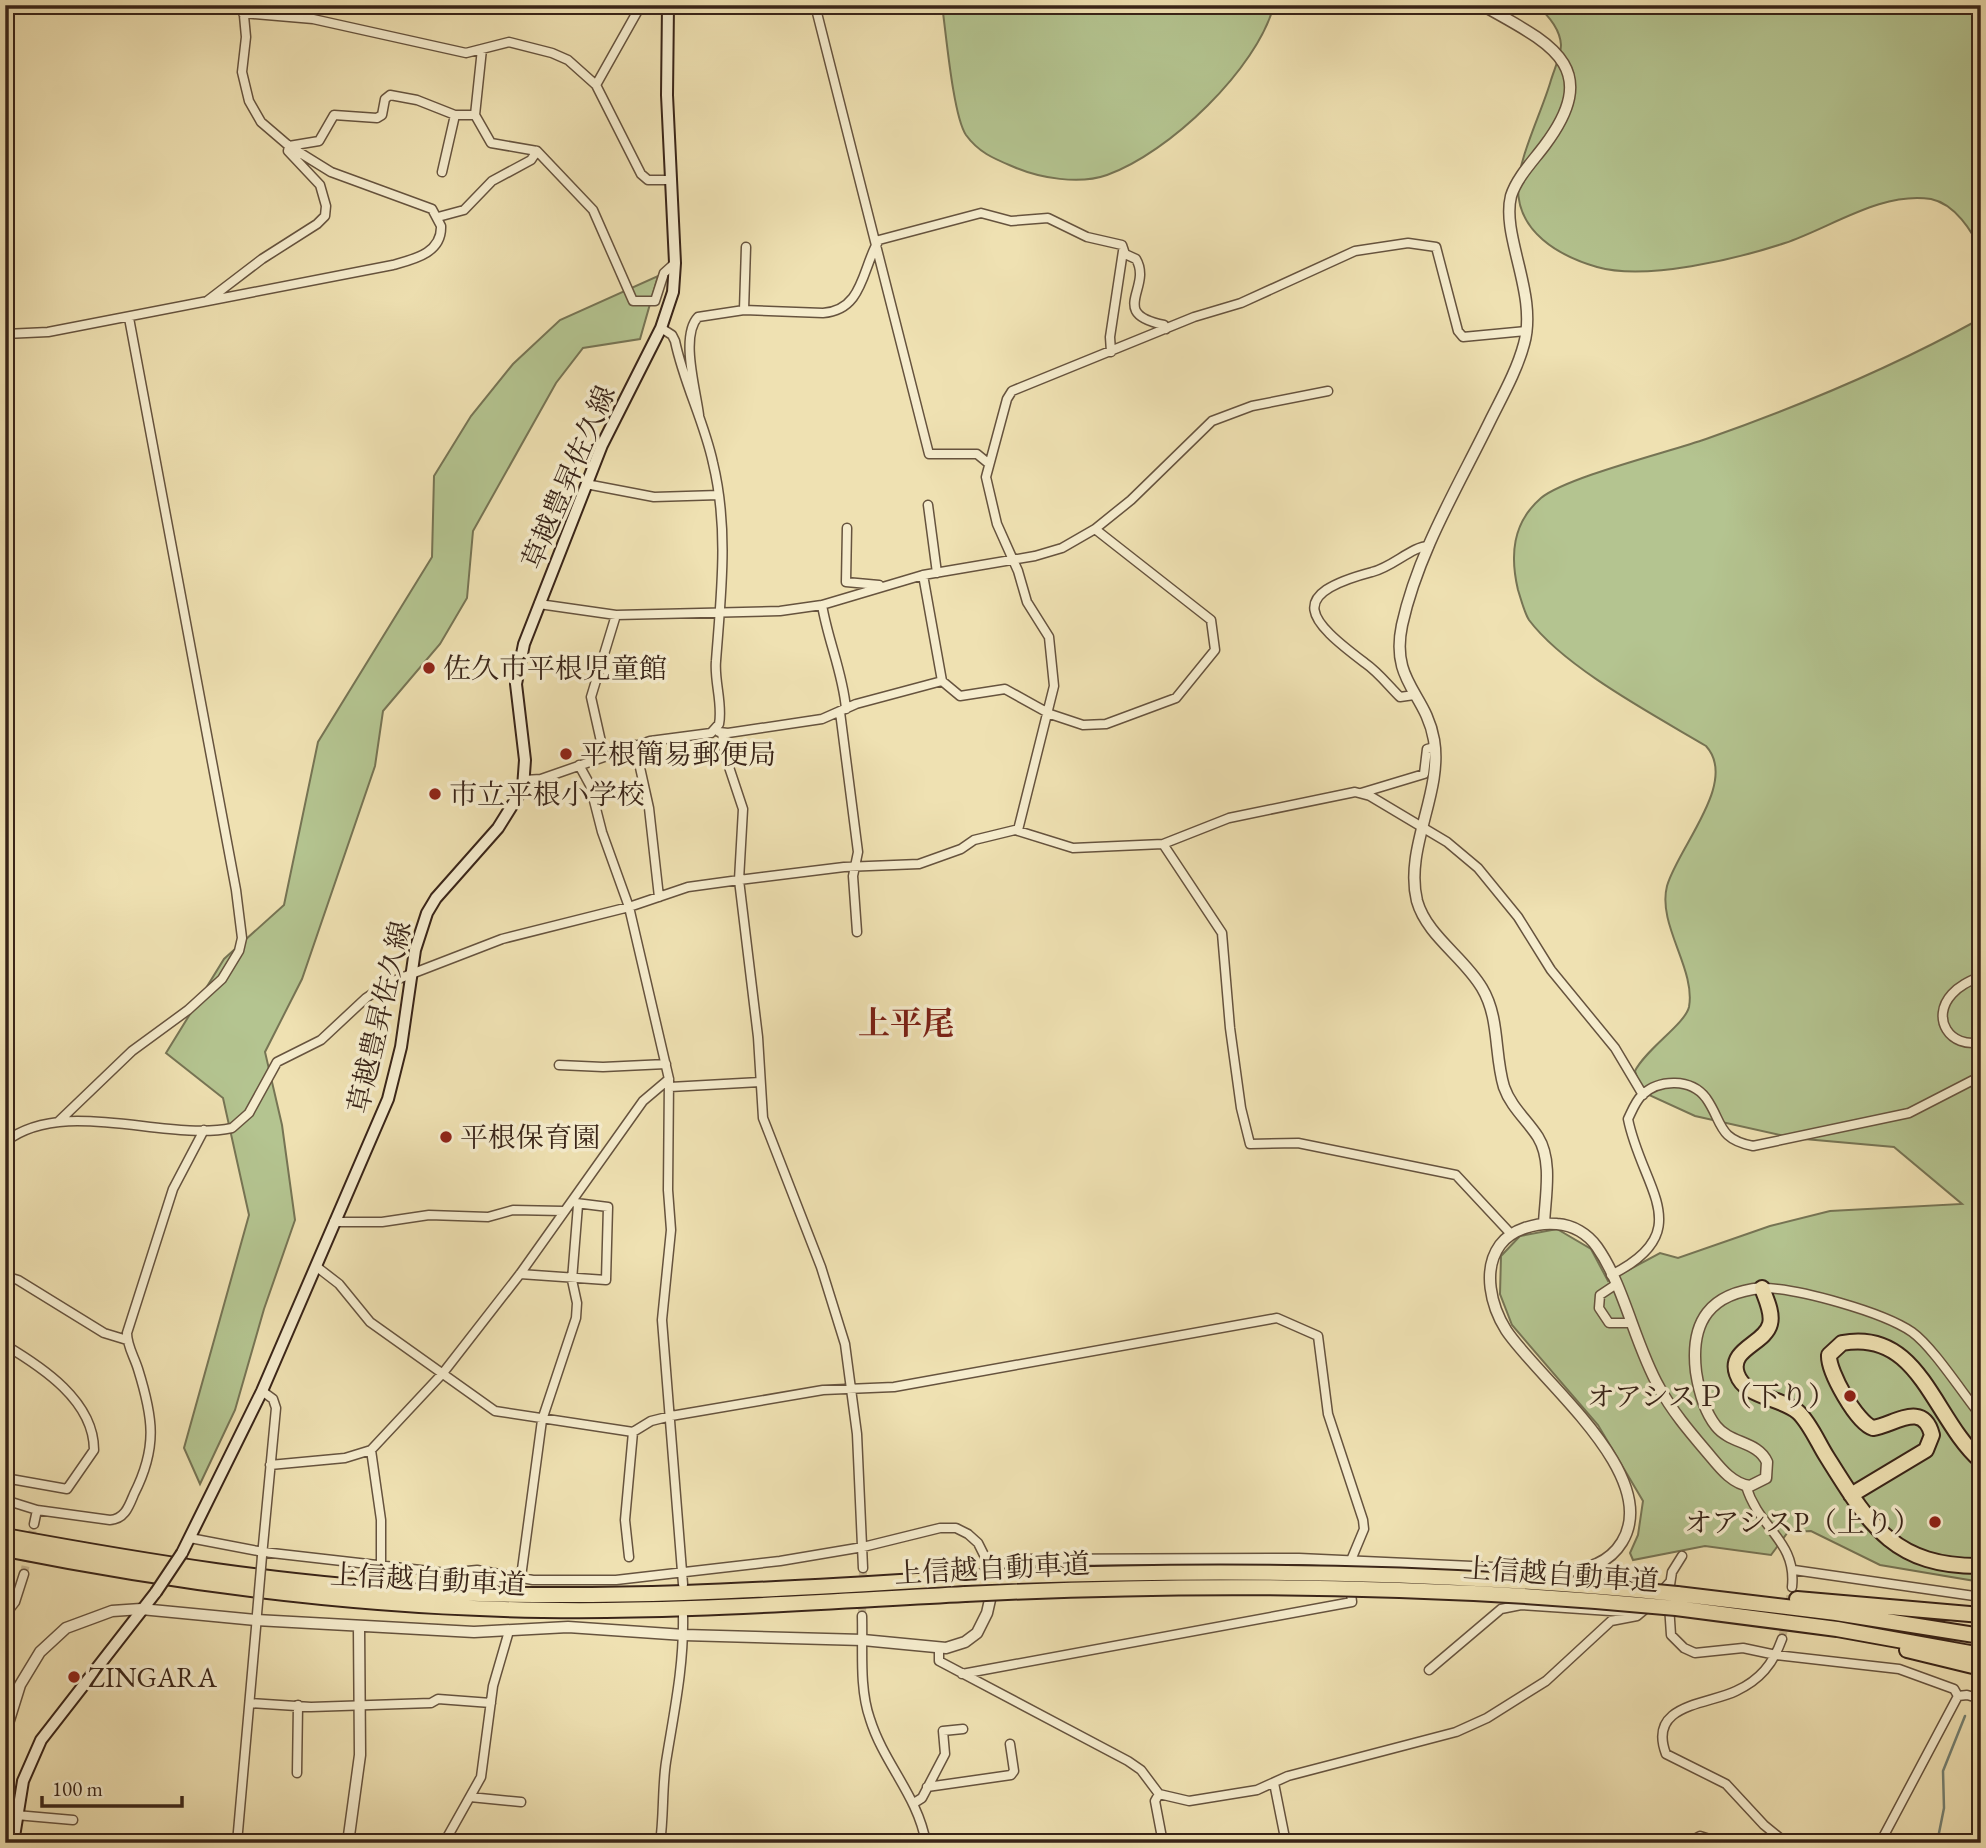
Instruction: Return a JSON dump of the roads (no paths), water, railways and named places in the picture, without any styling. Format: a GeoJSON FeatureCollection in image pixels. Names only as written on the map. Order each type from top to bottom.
{"type":"FeatureCollection","features":[{"type":"Feature","properties":{"kind":"highway"},"geometry":{"type":"LineString","coordinates":[[1762,1289],[1769,1309],[1769,1327],[1738,1358],[1737,1373],[1747,1387],[1788,1405],[1801,1414],[1851,1495],[1878,1529],[1902,1550],[1941,1562],[1981,1566]]}},
{"type":"Feature","properties":{"kind":"highway"},"geometry":{"type":"LineString","coordinates":[[1851,1495],[1926,1450],[1932,1435],[1927,1423],[1915,1416],[1899,1417],[1873,1429],[1863,1422],[1829,1367],[1829,1355],[1842,1343],[1878,1343],[1900,1354],[1914,1369],[1960,1438],[1981,1461]]}},
{"type":"Feature","properties":{"kind":"highway","name":"上信越自動車道"},"geometry":{"type":"LineString","coordinates":[[5,1536],[199,1571],[429,1592],[668,1594],[1140,1571],[1317,1571],[1549,1582],[1674,1594],[1825,1611],[1981,1636]]}},
{"type":"Feature","properties":{"kind":"highway","name":"上信越自動車道"},"geometry":{"type":"LineString","coordinates":[[5,1549],[121,1573],[250,1590],[349,1600],[492,1608],[667,1608],[1139,1586],[1318,1586],[1503,1593],[1674,1594],[1764,1619],[1981,1654]]}},
{"type":"Feature","properties":{"kind":"highway"},"geometry":{"type":"LineString","coordinates":[[1674,1594],[1788,1598],[1981,1615]]}},
{"type":"Feature","properties":{"kind":"highway"},"geometry":{"type":"LineString","coordinates":[[1764,1619],[1981,1668]]}},
{"type":"Feature","properties":{"kind":"main road","name":"草越豊昇佐久線"},"geometry":{"type":"LineString","coordinates":[[13,1843],[16,1815],[27,1768],[41,1740],[156,1592],[182,1553],[262,1391],[388,1099],[401,1047],[415,950],[427,913],[509,813],[524,780],[517,674],[539,604],[586,484],[602,445],[661,328],[673,292],[675,263],[667,104],[668,5]]}},
{"type":"Feature","properties":{"kind":"street"},"geometry":{"type":"LineString","coordinates":[[596,85],[641,5]]}},
{"type":"Feature","properties":{"kind":"street"},"geometry":{"type":"LineString","coordinates":[[815,5],[929,454],[977,454],[988,463]]}},
{"type":"Feature","properties":{"kind":"street"},"geometry":{"type":"LineString","coordinates":[[1482,5],[1547,43],[1560,58],[1568,77],[1568,109],[1522,176],[1510,199],[1511,219],[1527,304],[1527,331],[1503,394],[1429,546],[1404,617],[1399,649],[1400,664],[1430,725],[1435,747],[1435,772],[1415,876],[1418,904],[1427,921],[1472,972],[1489,1002],[1506,1091],[1537,1136],[1545,1153],[1544,1224]]}},
{"type":"Feature","properties":{"kind":"street"},"geometry":{"type":"LineString","coordinates":[[5,334],[48,332],[129,318],[417,258],[428,252],[440,239],[438,217],[427,206],[331,172],[289,146],[261,122],[247,95],[242,72],[246,37],[243,9],[313,19],[466,53],[509,42],[552,53],[568,61],[596,85],[641,174],[648,180],[670,180]]}},
{"type":"Feature","properties":{"kind":"street"},"geometry":{"type":"LineString","coordinates":[[482,49],[475,115],[491,143],[537,151],[593,210],[633,301],[654,302],[664,273],[675,263]]}},
{"type":"Feature","properties":{"kind":"street"},"geometry":{"type":"LineString","coordinates":[[289,146],[319,141],[334,116],[377,118],[382,115],[387,96],[417,100],[455,115],[475,115]]}},
{"type":"Feature","properties":{"kind":"street"},"geometry":{"type":"LineString","coordinates":[[442,172],[455,115]]}},
{"type":"Feature","properties":{"kind":"street"},"geometry":{"type":"LineString","coordinates":[[205,302],[325,216],[323,191],[288,151],[289,146]]}},
{"type":"Feature","properties":{"kind":"street"},"geometry":{"type":"LineString","coordinates":[[438,217],[464,211],[492,181],[531,160],[537,151]]}},
{"type":"Feature","properties":{"kind":"street"},"geometry":{"type":"LineString","coordinates":[[863,1568],[851,1387],[845,1344],[834,1304],[767,1133],[739,880],[743,809],[719,732],[716,663],[724,562],[719,495],[699,415],[688,338],[691,325],[698,317],[706,314],[744,310],[823,313],[841,309],[859,289],[876,245],[883,238],[981,213],[1008,221],[1048,218],[1087,237],[1116,242],[1125,254],[1136,259],[1140,268],[1134,300],[1135,310],[1143,318],[1164,325],[1166,329]]}},
{"type":"Feature","properties":{"kind":"street"},"geometry":{"type":"LineString","coordinates":[[1018,830],[1054,686],[1049,637],[1027,602],[997,524],[986,477],[988,463],[1012,391],[1166,329],[1241,303],[1355,251],[1408,243],[1430,245],[1440,252],[1458,331],[1463,337],[1527,331]]}},
{"type":"Feature","properties":{"kind":"street"},"geometry":{"type":"LineString","coordinates":[[744,310],[746,247]]}},
{"type":"Feature","properties":{"kind":"street"},"geometry":{"type":"LineString","coordinates":[[1111,352],[1110,337],[1124,250]]}},
{"type":"Feature","properties":{"kind":"street"},"geometry":{"type":"LineString","coordinates":[[58,1122],[132,1051],[216,986],[233,964],[242,938],[231,863],[129,318]]}},
{"type":"Feature","properties":{"kind":"street"},"geometry":{"type":"LineString","coordinates":[[661,328],[674,338],[689,394],[699,415]]}},
{"type":"Feature","properties":{"kind":"street"},"geometry":{"type":"LineString","coordinates":[[539,604],[615,615],[721,614],[822,605],[923,575],[1013,560],[1062,548],[1094,529],[1131,500],[1212,421],[1252,406],[1328,391]]}},
{"type":"Feature","properties":{"kind":"street"},"geometry":{"type":"LineString","coordinates":[[586,484],[654,497],[719,495]]}},
{"type":"Feature","properties":{"kind":"street"},"geometry":{"type":"LineString","coordinates":[[928,505],[937,573]]}},
{"type":"Feature","properties":{"kind":"street"},"geometry":{"type":"LineString","coordinates":[[847,528],[846,582],[881,586]]}},
{"type":"Feature","properties":{"kind":"street"},"geometry":{"type":"LineString","coordinates":[[923,575],[942,681],[960,696],[1005,689],[1046,712],[1094,726],[1138,714],[1176,698],[1215,650],[1211,620],[1094,529]]}},
{"type":"Feature","properties":{"kind":"street"},"geometry":{"type":"LineString","coordinates":[[1414,695],[1399,697],[1366,664],[1323,630],[1315,614],[1315,604],[1327,586],[1394,565],[1417,548],[1429,546]]}},
{"type":"Feature","properties":{"kind":"street"},"geometry":{"type":"LineString","coordinates":[[822,605],[830,644],[841,672],[858,852],[855,867],[857,932]]}},
{"type":"Feature","properties":{"kind":"street"},"geometry":{"type":"LineString","coordinates":[[604,755],[591,696],[615,615]]}},
{"type":"Feature","properties":{"kind":"street"},"geometry":{"type":"LineString","coordinates":[[524,780],[541,779],[635,745],[719,732],[788,726],[942,681]]}},
{"type":"Feature","properties":{"kind":"street"},"geometry":{"type":"LineString","coordinates":[[635,745],[649,808],[659,897]]}},
{"type":"Feature","properties":{"kind":"street"},"geometry":{"type":"LineString","coordinates":[[5,1142],[23,1132],[58,1122],[226,1130],[237,1126],[250,1113],[277,1062],[316,1044],[375,991],[412,973],[502,939],[629,907],[688,887],[855,867],[919,864],[961,849],[974,840],[1018,830],[1073,848],[1163,844],[1229,818],[1361,793],[1424,774],[1427,750],[1435,747]]}},
{"type":"Feature","properties":{"kind":"street"},"geometry":{"type":"LineString","coordinates":[[579,765],[590,785],[602,832],[629,907],[650,1009],[669,1083],[668,1190],[671,1230],[662,1320],[683,1584]]}},
{"type":"Feature","properties":{"kind":"street"},"geometry":{"type":"LineString","coordinates":[[1361,793],[1381,802],[1461,852],[1494,886],[1518,917],[1551,970],[1623,1058],[1643,1094]]}},
{"type":"Feature","properties":{"kind":"street"},"geometry":{"type":"LineString","coordinates":[[1163,844],[1222,933],[1230,1028],[1241,1108],[1250,1144],[1298,1143],[1456,1175],[1511,1234]]}},
{"type":"Feature","properties":{"kind":"street"},"geometry":{"type":"LineString","coordinates":[[1981,976],[1955,991],[1941,1013],[1944,1029],[1954,1040],[1972,1044],[1981,1042]]}},
{"type":"Feature","properties":{"kind":"street"},"geometry":{"type":"LineString","coordinates":[[559,1065],[603,1067],[666,1064]]}},
{"type":"Feature","properties":{"kind":"street"},"geometry":{"type":"LineString","coordinates":[[1611,1275],[1645,1254],[1658,1234],[1659,1211],[1628,1119],[1643,1094],[1662,1083],[1682,1083],[1697,1089],[1706,1098],[1718,1125],[1727,1136],[1739,1143],[1753,1146],[1909,1113],[1981,1076]]}},
{"type":"Feature","properties":{"kind":"street"},"geometry":{"type":"LineString","coordinates":[[270,1465],[345,1458],[371,1450],[443,1373],[520,1274],[563,1211],[575,1202],[643,1101],[669,1083],[760,1082]]}},
{"type":"Feature","properties":{"kind":"street"},"geometry":{"type":"LineString","coordinates":[[5,1500],[37,1510],[110,1520],[117,1520],[126,1512],[149,1458],[152,1428],[148,1401],[127,1340],[173,1189],[204,1129]]}},
{"type":"Feature","properties":{"kind":"street"},"geometry":{"type":"LineString","coordinates":[[520,1274],[572,1280],[606,1280],[608,1207],[575,1202]]}},
{"type":"Feature","properties":{"kind":"street"},"geometry":{"type":"LineString","coordinates":[[521,1577],[542,1420],[575,1326],[577,1303],[572,1280],[575,1202]]}},
{"type":"Feature","properties":{"kind":"street"},"geometry":{"type":"LineString","coordinates":[[334,1222],[382,1222],[429,1215],[488,1217],[513,1210],[563,1211]]}},
{"type":"Feature","properties":{"kind":"street"},"geometry":{"type":"LineString","coordinates":[[999,1567],[1019,1560],[1349,1560],[1576,1570],[1604,1562],[1627,1533],[1629,1503],[1613,1464],[1579,1412],[1514,1340],[1496,1309],[1490,1280],[1491,1262],[1498,1247],[1511,1234],[1544,1224],[1564,1225],[1583,1233],[1597,1247],[1658,1386],[1672,1409],[1720,1468],[1746,1486],[1754,1509],[1790,1555],[1794,1570],[1792,1587]]}},
{"type":"Feature","properties":{"kind":"street"},"geometry":{"type":"LineString","coordinates":[[317,1267],[339,1284],[370,1322],[495,1411],[633,1432],[651,1421],[671,1416],[851,1387],[894,1387],[1278,1318],[1318,1336],[1328,1414],[1363,1520],[1364,1529],[1349,1560],[1352,1602],[962,1674]]}},
{"type":"Feature","properties":{"kind":"street"},"geometry":{"type":"LineString","coordinates":[[5,1276],[104,1333],[127,1340]]}},
{"type":"Feature","properties":{"kind":"street"},"geometry":{"type":"LineString","coordinates":[[1615,1285],[1600,1295],[1600,1312],[1609,1323],[1630,1323]]}},
{"type":"Feature","properties":{"kind":"street"},"geometry":{"type":"LineString","coordinates":[[1746,1486],[1763,1482],[1768,1473],[1767,1462],[1757,1449],[1725,1435],[1708,1415],[1697,1376],[1695,1343],[1700,1324],[1718,1302],[1735,1294],[1762,1289],[1805,1294],[1892,1322],[1912,1332],[1981,1416]]}},
{"type":"Feature","properties":{"kind":"street"},"geometry":{"type":"LineString","coordinates":[[5,1345],[61,1383],[86,1420],[94,1450],[67,1489],[5,1478]]}},
{"type":"Feature","properties":{"kind":"street"},"geometry":{"type":"LineString","coordinates":[[236,1843],[275,1404],[262,1391]]}},
{"type":"Feature","properties":{"kind":"street"},"geometry":{"type":"LineString","coordinates":[[629,1557],[625,1520],[633,1432]]}},
{"type":"Feature","properties":{"kind":"street"},"geometry":{"type":"LineString","coordinates":[[371,1450],[381,1520],[381,1564]]}},
{"type":"Feature","properties":{"kind":"street"},"geometry":{"type":"LineString","coordinates":[[34,1524],[37,1510]]}},
{"type":"Feature","properties":{"kind":"street"},"geometry":{"type":"LineString","coordinates":[[190,1538],[262,1554],[381,1564],[447,1573],[477,1570],[533,1580],[617,1580],[750,1565],[863,1547],[916,1533],[956,1528],[968,1534],[985,1557],[999,1567]]}},
{"type":"Feature","properties":{"kind":"street"},"geometry":{"type":"LineString","coordinates":[[1682,1556],[1672,1572],[1674,1594],[1669,1630],[1684,1648],[1704,1653],[1743,1648],[1776,1656],[1899,1669],[1954,1689],[1958,1696]]}},
{"type":"Feature","properties":{"kind":"street"},"geometry":{"type":"LineString","coordinates":[[5,1733],[20,1685],[32,1662],[48,1642],[88,1617],[112,1611],[141,1609],[359,1627],[436,1628],[474,1632],[568,1627],[863,1640],[939,1648],[965,1642],[981,1627],[999,1567]]}},
{"type":"Feature","properties":{"kind":"street"},"geometry":{"type":"LineString","coordinates":[[1794,1570],[1981,1597]]}},
{"type":"Feature","properties":{"kind":"street"},"geometry":{"type":"LineString","coordinates":[[5,1615],[15,1602],[24,1574]]}},
{"type":"Feature","properties":{"kind":"street"},"geometry":{"type":"LineString","coordinates":[[939,1648],[939,1661],[1128,1760],[1141,1770],[1159,1794],[1181,1800],[1202,1800],[1256,1790],[1288,1776],[1437,1739],[1472,1726],[1546,1681],[1611,1620],[1642,1614],[1674,1594]]}},
{"type":"Feature","properties":{"kind":"street"},"geometry":{"type":"LineString","coordinates":[[1429,1670],[1500,1609],[1521,1605],[1642,1614]]}},
{"type":"Feature","properties":{"kind":"street"},"geometry":{"type":"LineString","coordinates":[[660,1843],[665,1811],[666,1765],[683,1663],[684,1616]]}},
{"type":"Feature","properties":{"kind":"street"},"geometry":{"type":"LineString","coordinates":[[862,1616],[869,1719],[914,1803],[926,1843]]}},
{"type":"Feature","properties":{"kind":"street"},"geometry":{"type":"LineString","coordinates":[[348,1843],[358,1774],[361,1704],[359,1627]]}},
{"type":"Feature","properties":{"kind":"street"},"geometry":{"type":"LineString","coordinates":[[444,1843],[470,1797],[483,1767],[491,1703],[509,1630]]}},
{"type":"Feature","properties":{"kind":"street"},"geometry":{"type":"LineString","coordinates":[[1782,1639],[1776,1656],[1763,1673],[1735,1692],[1684,1707],[1670,1719],[1662,1739],[1666,1755],[1726,1784],[1764,1825],[1786,1843]]}},
{"type":"Feature","properties":{"kind":"street"},"geometry":{"type":"LineString","coordinates":[[1958,1696],[1967,1695],[1981,1699]]}},
{"type":"Feature","properties":{"kind":"street"},"geometry":{"type":"LineString","coordinates":[[1880,1843],[1958,1696]]}},
{"type":"Feature","properties":{"kind":"street"},"geometry":{"type":"LineString","coordinates":[[250,1703],[431,1703],[439,1699],[491,1703]]}},
{"type":"Feature","properties":{"kind":"street"},"geometry":{"type":"LineString","coordinates":[[297,1773],[298,1705]]}},
{"type":"Feature","properties":{"kind":"street"},"geometry":{"type":"LineString","coordinates":[[914,1803],[919,1801],[945,1754],[943,1731],[962,1728]]}},
{"type":"Feature","properties":{"kind":"street"},"geometry":{"type":"LineString","coordinates":[[927,1787],[1012,1776],[1014,1771],[1010,1744]]}},
{"type":"Feature","properties":{"kind":"street"},"geometry":{"type":"LineString","coordinates":[[1274,1783],[1286,1843]]}},
{"type":"Feature","properties":{"kind":"street"},"geometry":{"type":"LineString","coordinates":[[1159,1794],[1155,1801],[1163,1843]]}},
{"type":"Feature","properties":{"kind":"street"},"geometry":{"type":"LineString","coordinates":[[470,1797],[521,1802]]}},
{"type":"Feature","properties":{"kind":"street"},"geometry":{"type":"LineString","coordinates":[[16,1815],[74,1820]]}},
{"type":"Feature","properties":{"kind":"street"},"geometry":{"type":"LineString","coordinates":[[1687,1843],[1700,1836],[1722,1843]]}},
{"type":"Feature","properties":{"kind":"waterway"},"geometry":{"type":"LineString","coordinates":[[1976,1685],[1979,1676]]}},
{"type":"Feature","properties":{"kind":"waterway"},"geometry":{"type":"LineString","coordinates":[[1937,1843],[1944,1808],[1943,1771],[1965,1716]]}},
{"type":"Feature","properties":{"kind":"tunnel"},"geometry":{"type":"LineString","coordinates":[[24,1574],[34,1524]]}},
{"type":"Feature","properties":{"kind":"tunnel"},"geometry":{"type":"LineString","coordinates":[[862,1616],[863,1568]]}},
{"type":"Feature","properties":{"kind":"tunnel"},"geometry":{"type":"LineString","coordinates":[[1782,1639],[1792,1587]]}},
{"type":"Feature","properties":{"kind":"tunnel"},"geometry":{"type":"LineString","coordinates":[[1978,1697],[1981,1688]]}},
{"type":"Feature","properties":{"kind":"place","name":"佐久市平根児童館"},"geometry":{"type":"Point","coordinates":[429,668]}},
{"type":"Feature","properties":{"kind":"place","name":"平根簡易郵便局"},"geometry":{"type":"Point","coordinates":[566,754]}},
{"type":"Feature","properties":{"kind":"place","name":"市立平根小学校"},"geometry":{"type":"Point","coordinates":[435,794]}},
{"type":"Feature","properties":{"kind":"place","name":"平根保育園"},"geometry":{"type":"Point","coordinates":[446,1137]}},
{"type":"Feature","properties":{"kind":"place","name":"オアシスＰ（下り）"},"geometry":{"type":"Point","coordinates":[1850,1396]}},
{"type":"Feature","properties":{"kind":"place","name":"オアシスP（上り）"},"geometry":{"type":"Point","coordinates":[1935,1522]}},
{"type":"Feature","properties":{"kind":"place","name":"ZINGARA"},"geometry":{"type":"Point","coordinates":[74,1677]}},
{"type":"Feature","properties":{"kind":"district","name":"上平尾"},"geometry":{"type":"Point","coordinates":[906,1023]}}]}
